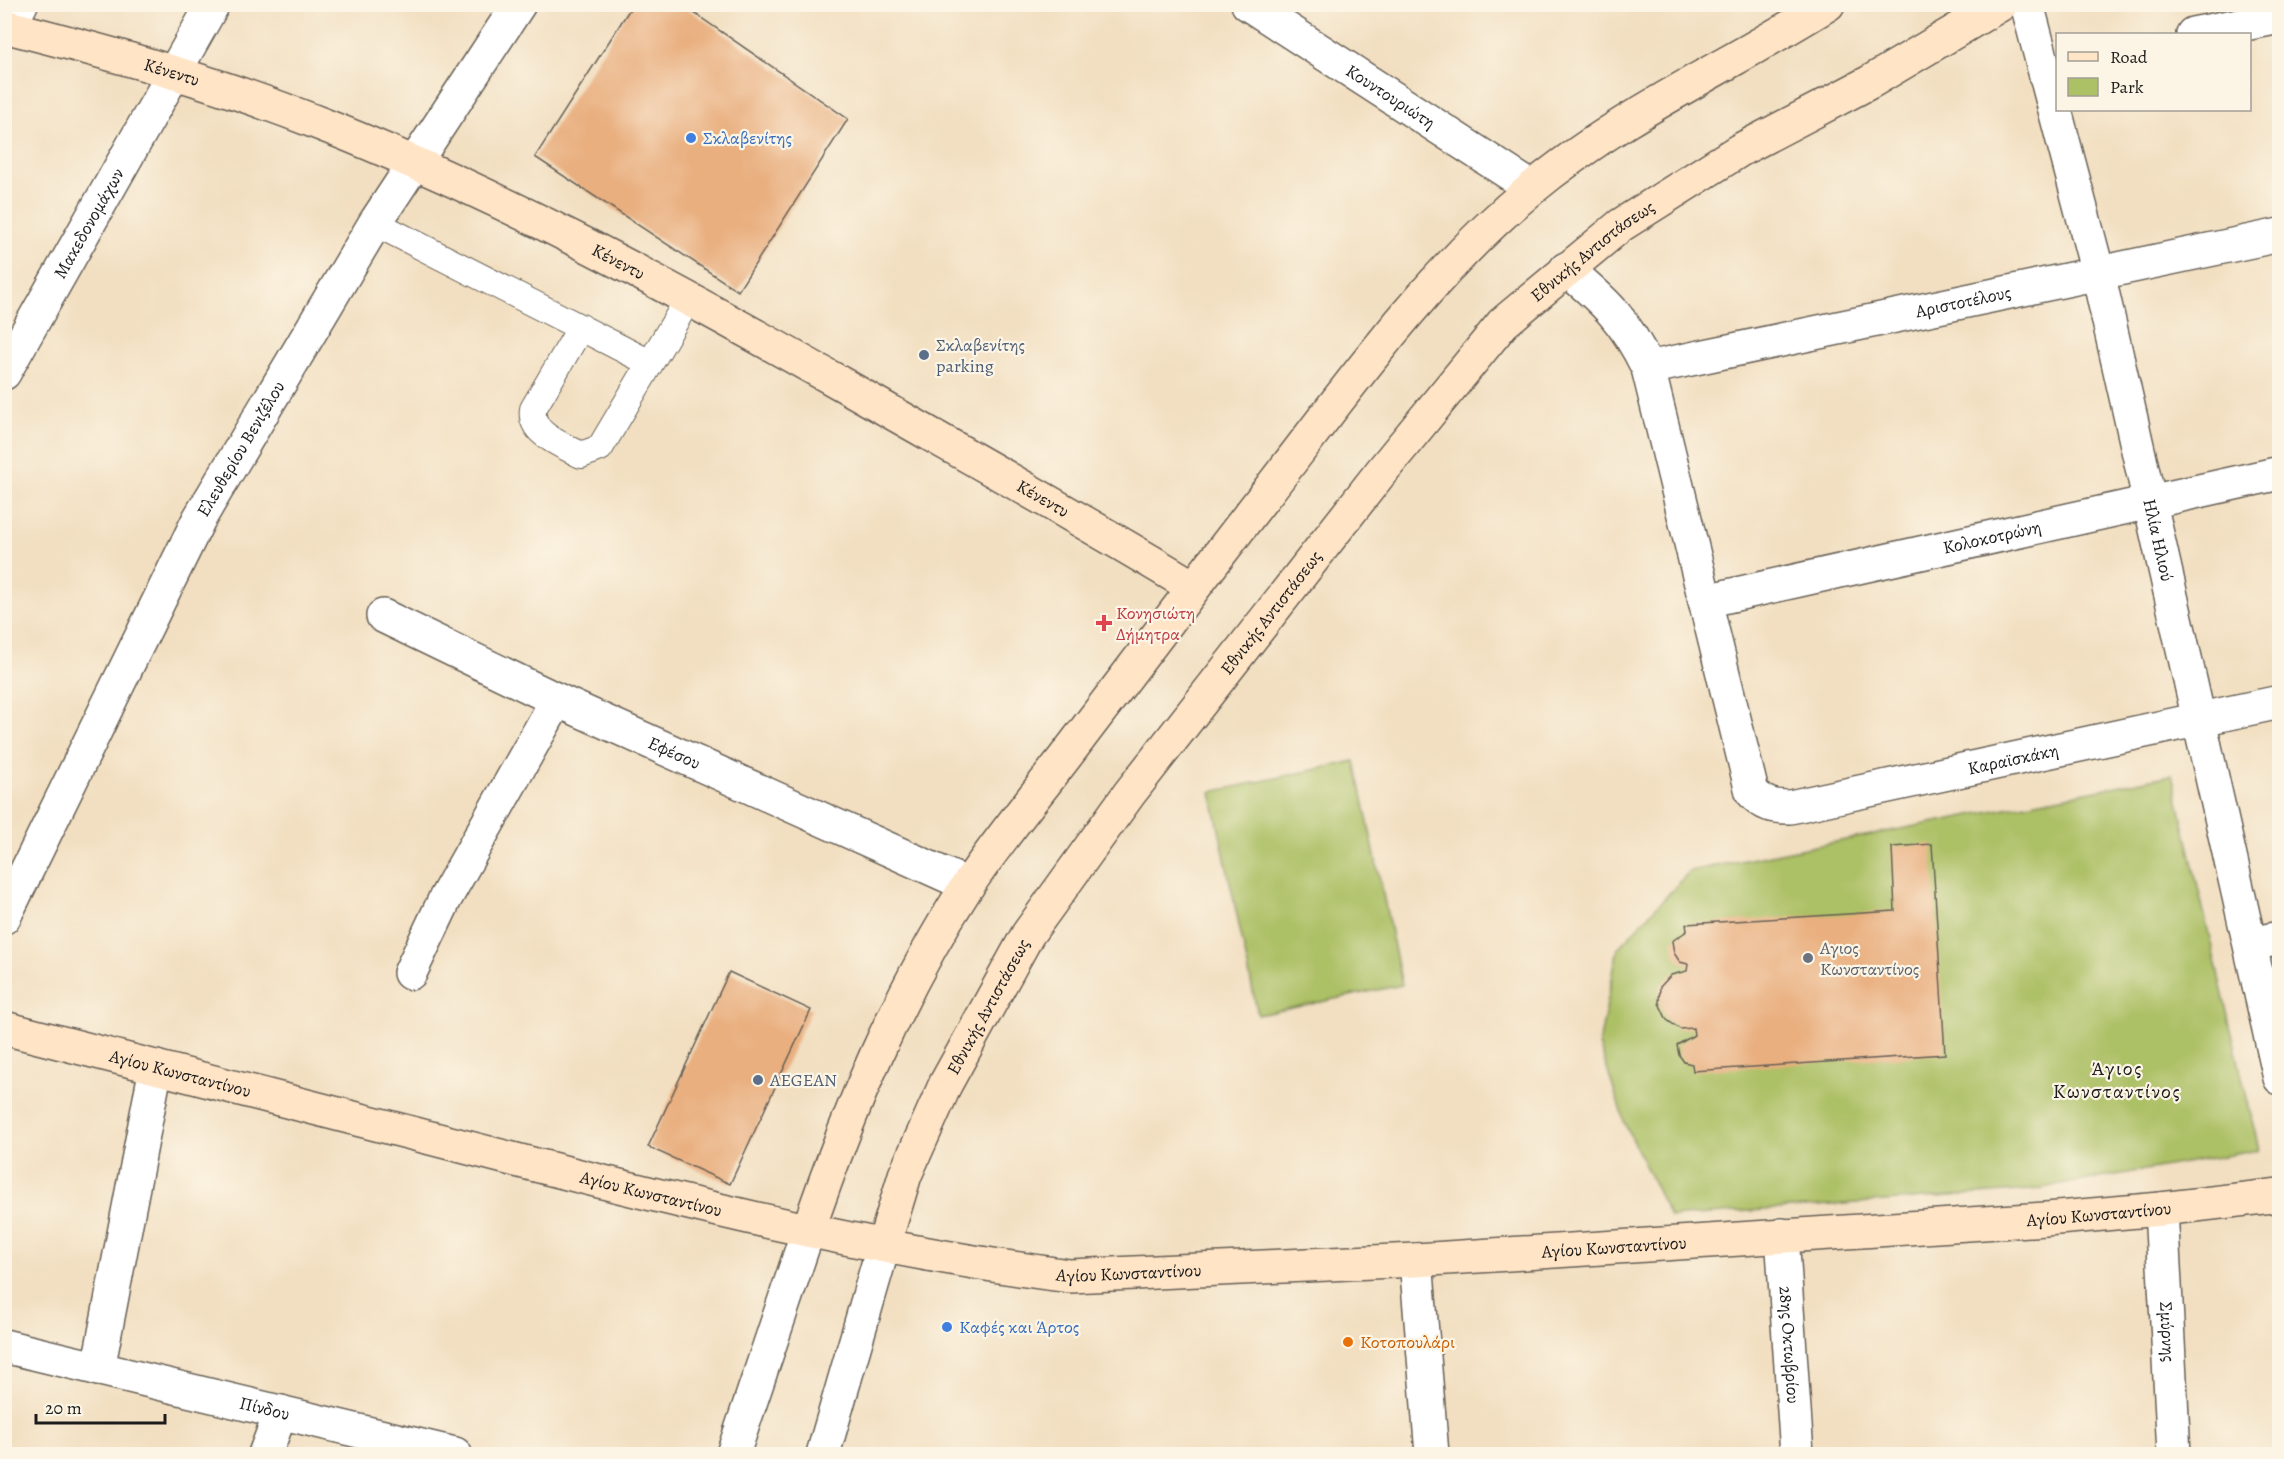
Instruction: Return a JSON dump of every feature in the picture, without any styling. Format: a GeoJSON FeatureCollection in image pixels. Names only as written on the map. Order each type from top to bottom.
{"type":"FeatureCollection","features":[{"type":"Feature","properties":{"kind":"main road"},"geometry":{"type":"LineString","coordinates":[[809,1228],[839,1141],[886,1036],[934,941],[968,885],[1193,587],[1409,311],[1469,244],[1532,188],[1602,137],[1828,4]]}},
{"type":"Feature","properties":{"kind":"main road","name":"Εθνικής Αντιστάσεως"},"geometry":{"type":"LineString","coordinates":[[884,1244],[905,1175],[946,1083],[1028,934],[1129,794],[1381,472],[1503,323],[1621,225],[1740,150],[1870,81],[2001,4]]}},
{"type":"Feature","properties":{"kind":"main road","name":"Κένεντυ"},"geometry":{"type":"LineString","coordinates":[[12,19],[320,123],[479,190],[689,298],[1116,540],[1193,587]]}},
{"type":"Feature","properties":{"kind":"main road","name":"Αγίου Κωνσταντίνου"},"geometry":{"type":"LineString","coordinates":[[4,1028],[650,1194],[884,1244],[1070,1276],[1416,1260],[1782,1234],[2046,1219],[2280,1195]]}},
{"type":"Feature","properties":{"kind":"street","name":"Μακεδονομάχων"},"geometry":{"type":"LineString","coordinates":[[4,373],[176,74],[213,4]]}},
{"type":"Feature","properties":{"kind":"street","name":"Ελευθερίου Βενιζέλου"},"geometry":{"type":"LineString","coordinates":[[4,917],[199,519],[375,223],[416,164],[519,4]]}},
{"type":"Feature","properties":{"kind":"street","name":"Κουντουριώτη"},"geometry":{"type":"LineString","coordinates":[[1248,4],[1532,188]]}},
{"type":"Feature","properties":{"kind":"street","name":"Ηλία Ηλιού"},"geometry":{"type":"LineString","coordinates":[[2028,4],[2051,64],[2056,86]]}},
{"type":"Feature","properties":{"kind":"street"},"geometry":{"type":"LineString","coordinates":[[2198,33],[2280,17]]}},
{"type":"Feature","properties":{"kind":"street","name":"Ηλία Ηλιού"},"geometry":{"type":"LineString","coordinates":[[2062,111],[2199,718],[2265,941],[2280,1078]]}},
{"type":"Feature","properties":{"kind":"street","name":"Αριστοτέλους"},"geometry":{"type":"LineString","coordinates":[[1648,368],[2280,234]]}},
{"type":"Feature","properties":{"kind":"street"},"geometry":{"type":"LineString","coordinates":[[1566,269],[1617,315],[1635,341],[1648,368],[1705,601]]}},
{"type":"Feature","properties":{"kind":"street","name":"Κολοκοτρώνη"},"geometry":{"type":"LineString","coordinates":[[1705,601],[2280,473]]}},
{"type":"Feature","properties":{"kind":"street","name":"Καραϊσκάκη"},"geometry":{"type":"LineString","coordinates":[[1705,601],[1752,792],[1762,802],[1772,807],[1790,807],[2280,702]]}},
{"type":"Feature","properties":{"kind":"street","name":"Εφέσου"},"geometry":{"type":"LineString","coordinates":[[383,616],[557,700],[968,885]]}},
{"type":"Feature","properties":{"kind":"street"},"geometry":{"type":"LineString","coordinates":[[410,974],[445,899],[557,700]]}},
{"type":"Feature","properties":{"kind":"street"},"geometry":{"type":"LineString","coordinates":[[98,1369],[156,1067]]}},
{"type":"Feature","properties":{"kind":"street","name":"Σμύρνης"},"geometry":{"type":"LineString","coordinates":[[2161,1209],[2174,1455]]}},
{"type":"Feature","properties":{"kind":"street"},"geometry":{"type":"LineString","coordinates":[[733,1455],[809,1228]]}},
{"type":"Feature","properties":{"kind":"street","name":"28ης Οκτωβρίου"},"geometry":{"type":"LineString","coordinates":[[1782,1234],[1797,1455]]}},
{"type":"Feature","properties":{"kind":"street","name":"Εθνικής Αντιστάσεως"},"geometry":{"type":"LineString","coordinates":[[823,1455],[884,1244]]}},
{"type":"Feature","properties":{"kind":"street"},"geometry":{"type":"LineString","coordinates":[[1416,1260],[1432,1455]]}},
{"type":"Feature","properties":{"kind":"street","name":"Πίνδου"},"geometry":{"type":"LineString","coordinates":[[4,1346],[455,1455]]}},
{"type":"Feature","properties":{"kind":"street"},"geometry":{"type":"LineString","coordinates":[[265,1455],[280,1412]]}},
{"type":"Feature","properties":{"kind":"lane"},"geometry":{"type":"LineString","coordinates":[[375,223],[650,363]]}},
{"type":"Feature","properties":{"kind":"lane"},"geometry":{"type":"LineString","coordinates":[[581,327],[533,409],[532,417],[538,431],[581,455],[600,448],[689,298]]}},
{"type":"Feature","properties":{"kind":"green space"},"geometry":{"type":"Polygon","coordinates":[[[1355,761],[1402,985],[1258,1015],[1211,792],[1355,761]]]}},
{"type":"Feature","properties":{"kind":"green space"},"geometry":{"type":"Polygon","coordinates":[[[2172,775],[2259,1150],[2031,1190],[1670,1217],[1625,1124],[1599,1044],[1618,948],[1690,871],[2172,775]]]}},
{"type":"Feature","properties":{"kind":"building","name":"Σκλαβενίτης"},"geometry":{"type":"Polygon","coordinates":[[[633,4],[681,4],[848,119],[738,291],[535,157],[633,4]]]}},
{"type":"Feature","properties":{"kind":"building","name":"Αγιος Κωνσταντίνος"},"geometry":{"type":"Polygon","coordinates":[[[1932,844],[1945,1054],[1693,1071],[1692,1064],[1684,1062],[1679,1055],[1677,1045],[1694,1035],[1693,1028],[1680,1029],[1667,1020],[1659,1003],[1660,987],[1671,975],[1687,971],[1688,964],[1680,962],[1674,953],[1672,941],[1687,931],[1686,924],[1895,911],[1892,847],[1932,844]]]}},
{"type":"Feature","properties":{"kind":"building"},"geometry":{"type":"Polygon","coordinates":[[[729,972],[811,1010],[730,1184],[648,1147],[729,972]]]}},
{"type":"Feature","properties":{"kind":"place","name":"Σκλαβενίτης"},"geometry":{"type":"Point","coordinates":[691,138]}},
{"type":"Feature","properties":{"kind":"place","name":"Σκλαβενίτης parking"},"geometry":{"type":"Point","coordinates":[924,355]}},
{"type":"Feature","properties":{"kind":"place","name":"Κονησιώτη Δήμητρα"},"geometry":{"type":"Point","coordinates":[1104,623]}},
{"type":"Feature","properties":{"kind":"place","name":"Αγιος Κωνσταντίνος"},"geometry":{"type":"Point","coordinates":[1808,958]}},
{"type":"Feature","properties":{"kind":"place","name":"AEGEAN"},"geometry":{"type":"Point","coordinates":[758,1080]}},
{"type":"Feature","properties":{"kind":"place","name":"Καφές και Άρτος"},"geometry":{"type":"Point","coordinates":[947,1327]}},
{"type":"Feature","properties":{"kind":"place","name":"Κοτοπουλάρι"},"geometry":{"type":"Point","coordinates":[1348,1342]}},
{"type":"Feature","properties":{"kind":"district","name":"Άγιος Κωνσταντίνος"},"geometry":{"type":"Point","coordinates":[2117,1080]}}]}
